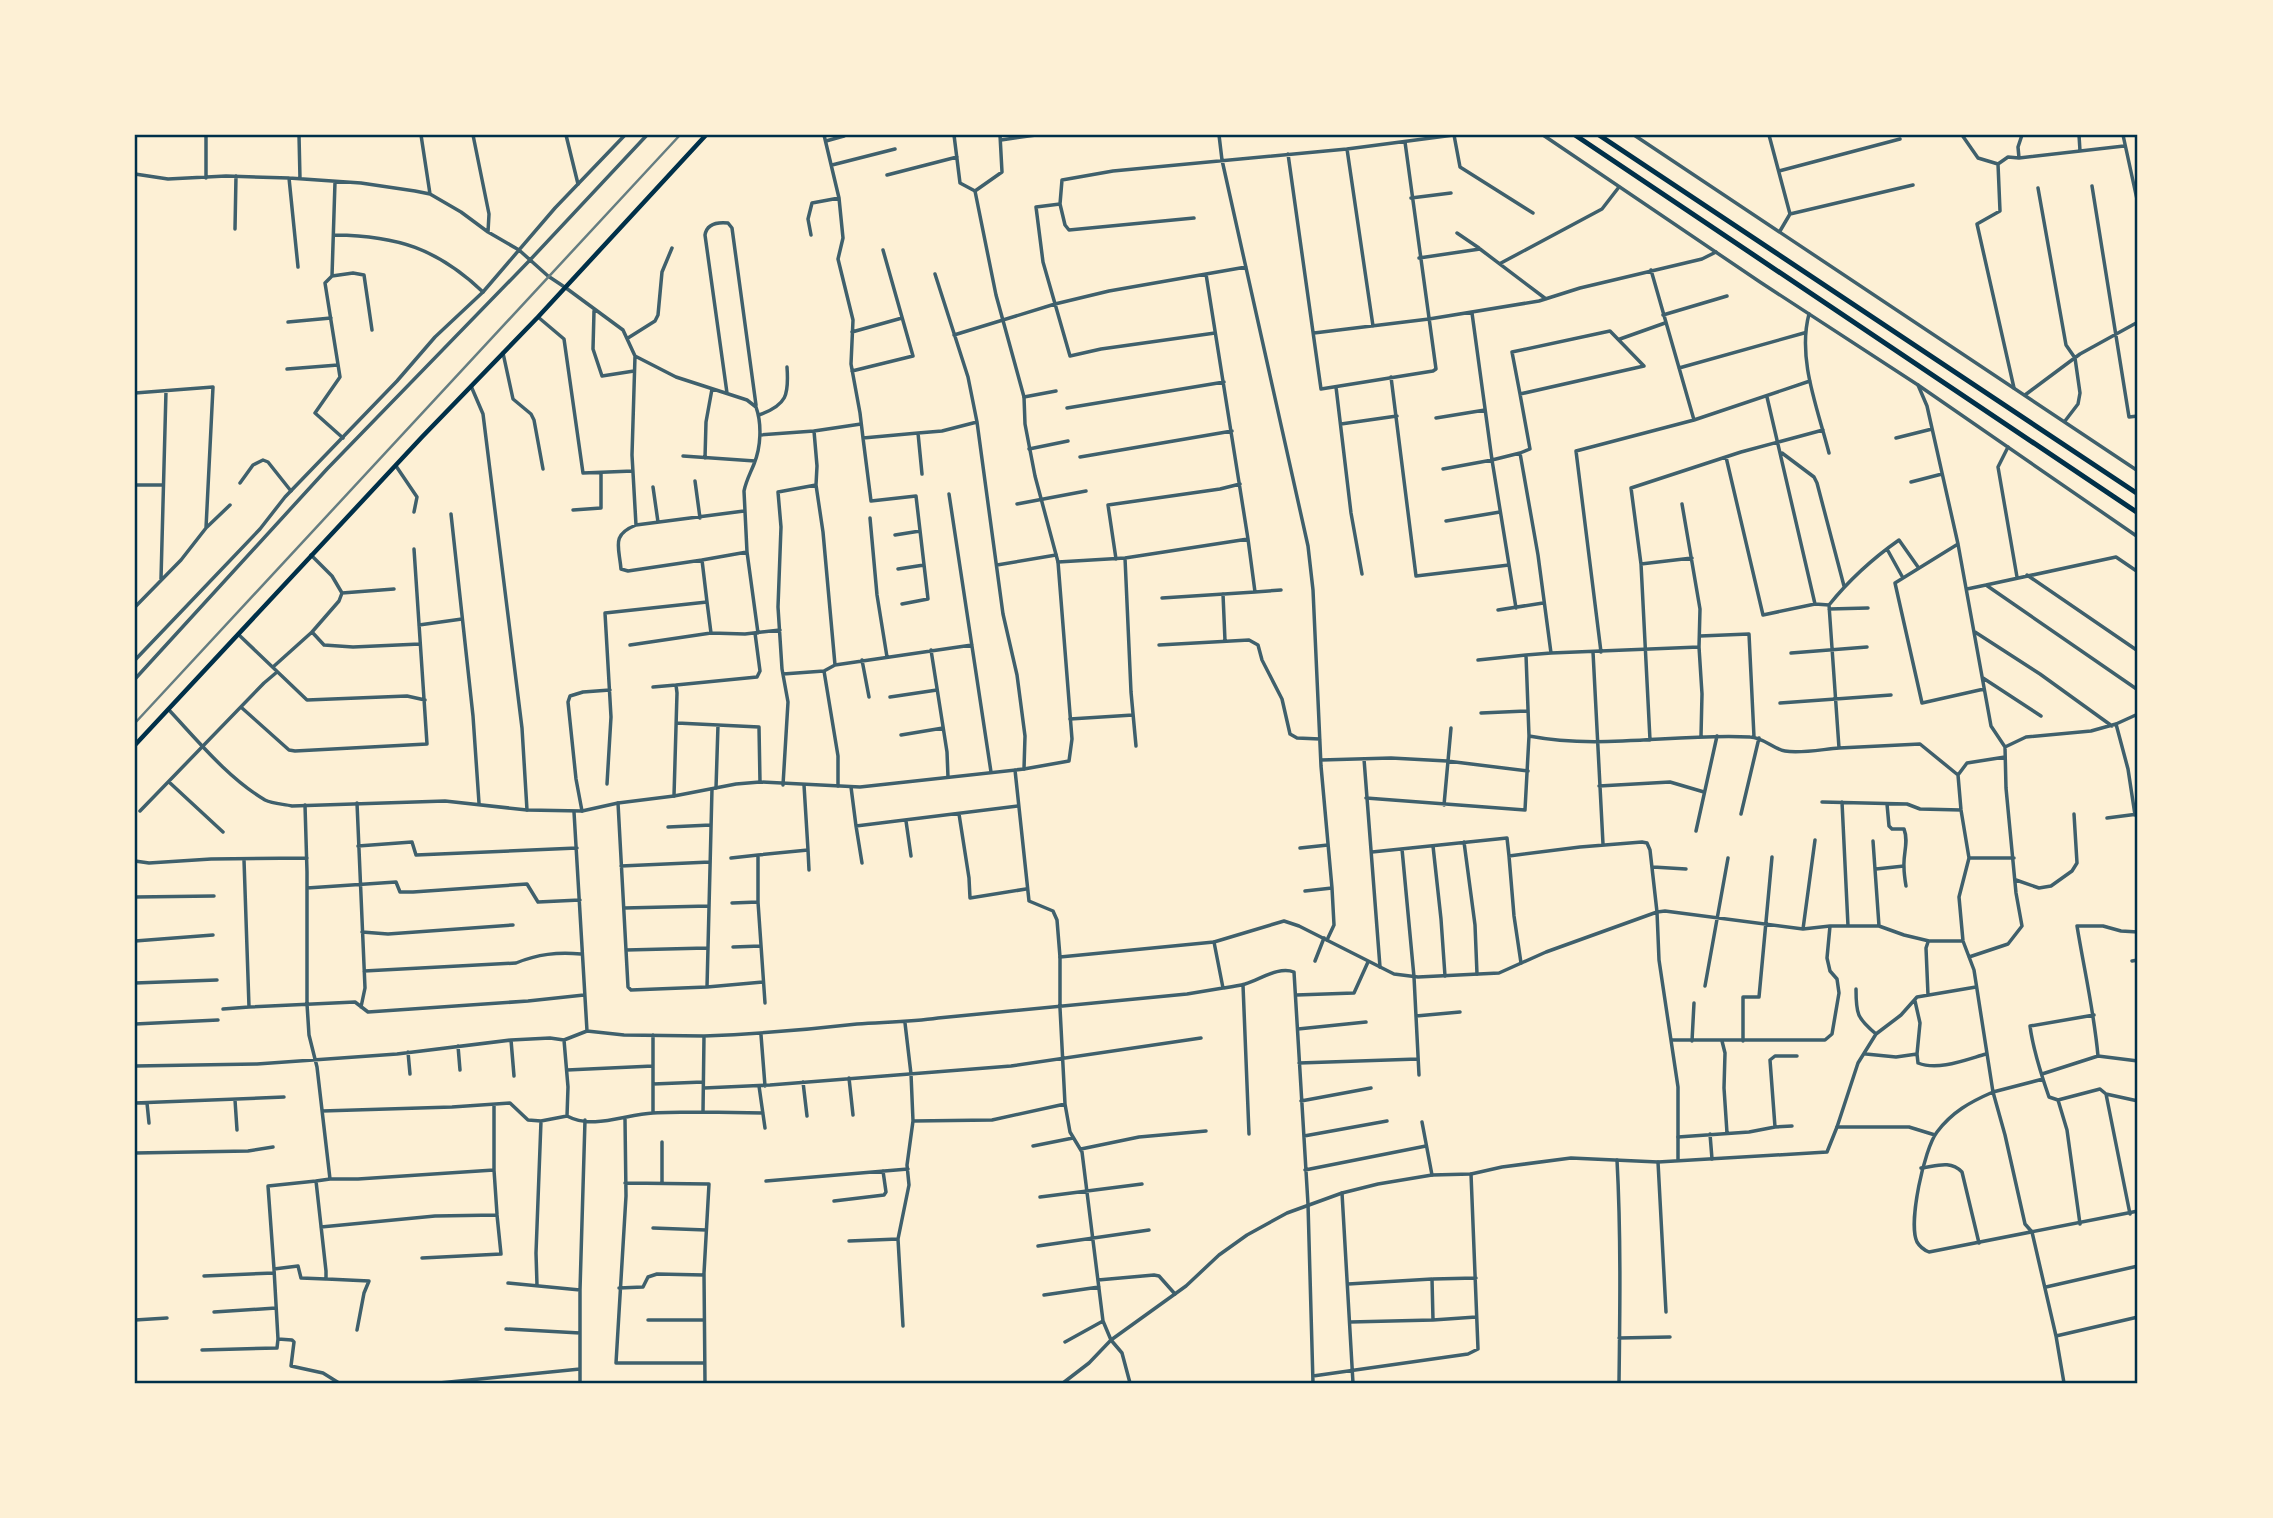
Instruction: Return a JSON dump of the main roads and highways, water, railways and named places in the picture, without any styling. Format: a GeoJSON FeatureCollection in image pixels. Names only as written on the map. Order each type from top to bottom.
{"type":"FeatureCollection","features":[{"type":"Feature","properties":{"kind":"highway"},"geometry":{"type":"LineString","coordinates":[[1575,135],[2138,513]]}},
{"type":"Feature","properties":{"kind":"highway"},"geometry":{"type":"LineString","coordinates":[[1599,135],[2138,494]]}},
{"type":"Feature","properties":{"kind":"main road"},"geometry":{"type":"LineString","coordinates":[[135,746],[311,555],[566,288],[706,135]]}},
{"type":"Feature","properties":{"kind":"railway"},"geometry":{"type":"LineString","coordinates":[[135,723],[680,135]]}}]}
